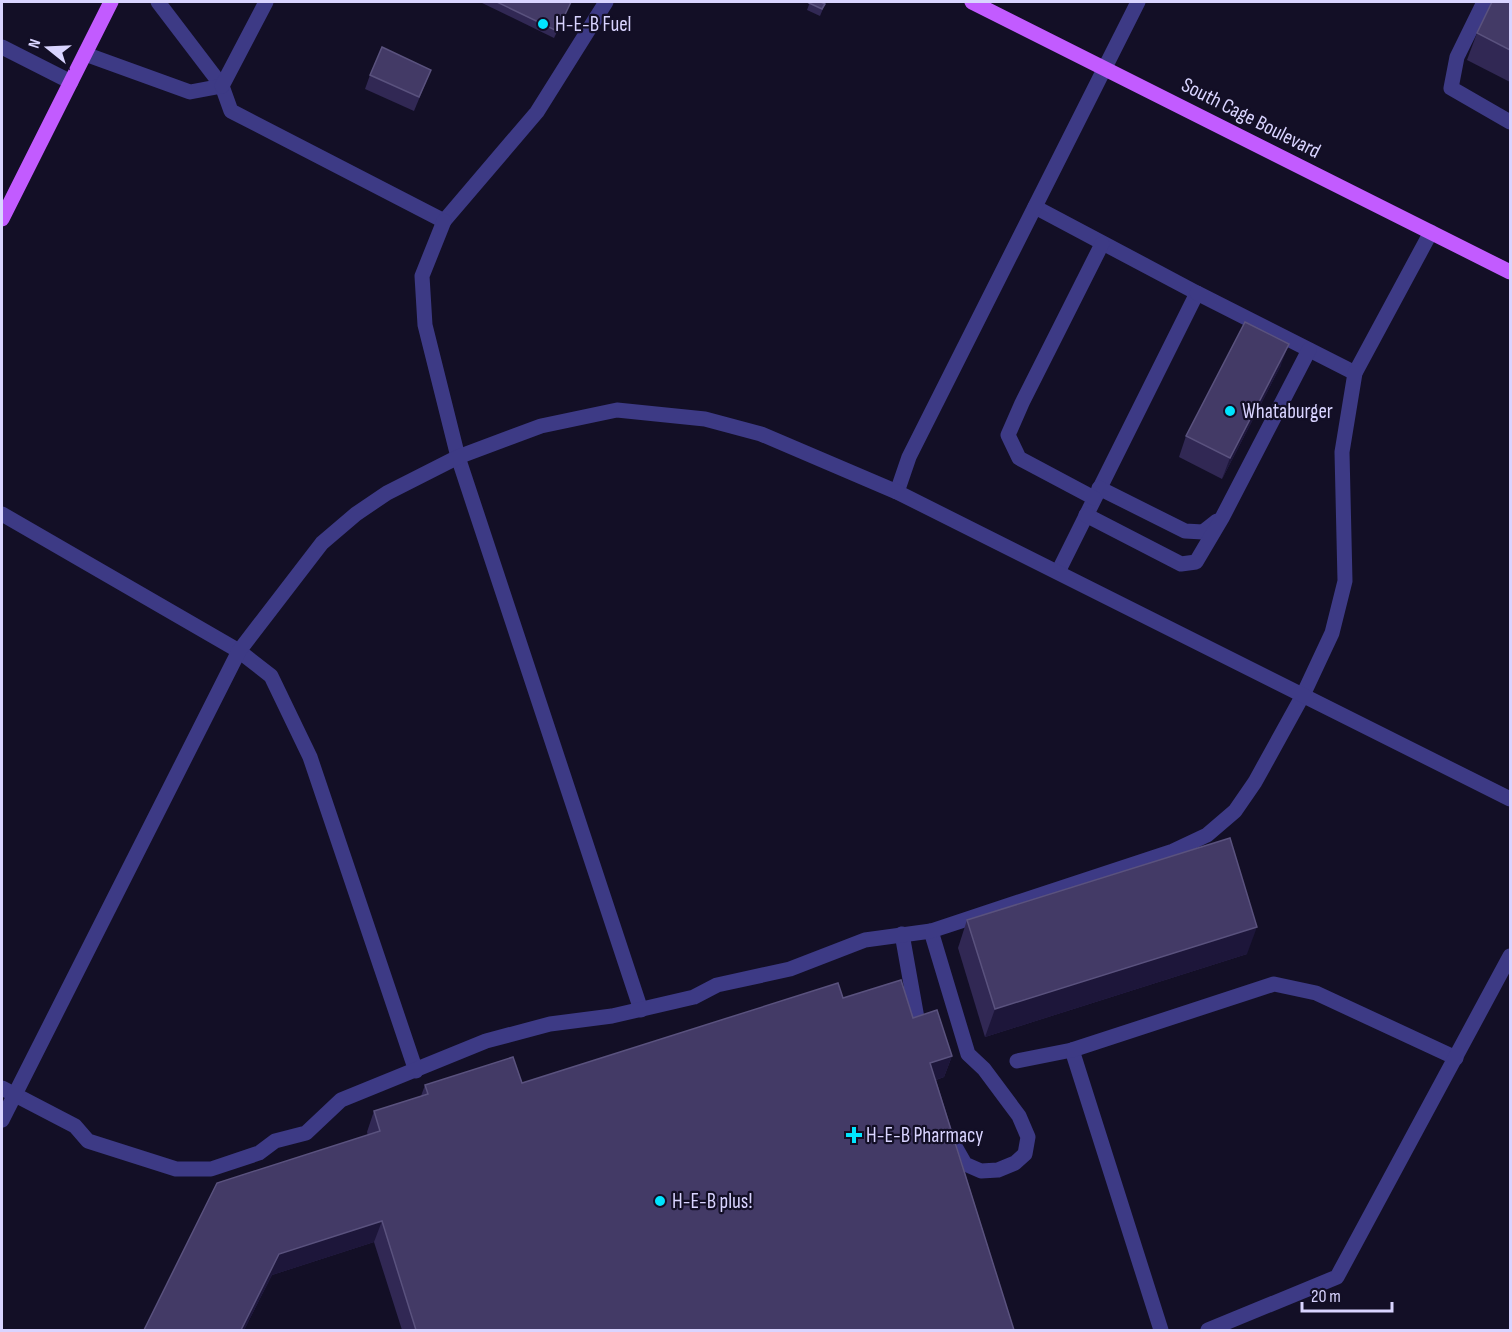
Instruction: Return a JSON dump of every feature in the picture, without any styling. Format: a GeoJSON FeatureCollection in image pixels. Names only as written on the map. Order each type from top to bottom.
{"type":"FeatureCollection","features":[{"type":"Feature","properties":{"kind":"main road"},"geometry":{"type":"LineString","coordinates":[[2,219],[111,2]]}},
{"type":"Feature","properties":{"kind":"main road","name":"South Cage Boulevard"},"geometry":{"type":"LineString","coordinates":[[972,2],[1510,272]]}},
{"type":"Feature","properties":{"kind":"street"},"geometry":{"type":"LineString","coordinates":[[158,2],[222,86],[231,111],[444,221]]}},
{"type":"Feature","properties":{"kind":"street"},"geometry":{"type":"LineString","coordinates":[[222,86],[266,2]]}},
{"type":"Feature","properties":{"kind":"street"},"geometry":{"type":"LineString","coordinates":[[606,2],[537,112],[444,221],[422,276],[425,326],[458,457],[641,1010]]}},
{"type":"Feature","properties":{"kind":"street"},"geometry":{"type":"LineString","coordinates":[[897,492],[909,457],[1138,2]]}},
{"type":"Feature","properties":{"kind":"street"},"geometry":{"type":"LineString","coordinates":[[1484,2],[1457,57],[1451,88],[1510,122]]}},
{"type":"Feature","properties":{"kind":"street"},"geometry":{"type":"LineString","coordinates":[[2,48],[70,82]]}},
{"type":"Feature","properties":{"kind":"street"},"geometry":{"type":"LineString","coordinates":[[85,54],[190,92],[222,86]]}},
{"type":"Feature","properties":{"kind":"street"},"geometry":{"type":"LineString","coordinates":[[1035,207],[1102,244],[1355,373]]}},
{"type":"Feature","properties":{"kind":"street"},"geometry":{"type":"LineString","coordinates":[[8,1091],[75,1126],[88,1141],[176,1169],[211,1168],[259,1154],[275,1141],[306,1133],[341,1100],[486,1041],[550,1024],[612,1016],[694,997],[717,985],[790,969],[865,940],[931,931],[1173,851],[1207,835],[1236,810],[1249,792],[1303,695],[1332,633],[1345,581],[1342,452],[1355,373],[1431,232]]}},
{"type":"Feature","properties":{"kind":"street"},"geometry":{"type":"LineString","coordinates":[[1102,244],[1008,435],[1019,458],[1185,531],[1203,531],[1222,518]]}},
{"type":"Feature","properties":{"kind":"street"},"geometry":{"type":"LineString","coordinates":[[1058,572],[1197,293]]}},
{"type":"Feature","properties":{"kind":"street"},"geometry":{"type":"LineString","coordinates":[[1086,515],[1181,564],[1196,562],[1222,518],[1309,350]]}},
{"type":"Feature","properties":{"kind":"street"},"geometry":{"type":"LineString","coordinates":[[2,1120],[8,1091],[239,651],[322,543],[356,514],[387,493],[458,457],[541,426],[617,410],[705,418],[761,434],[897,492],[1510,799]]}},
{"type":"Feature","properties":{"kind":"street"},"geometry":{"type":"LineString","coordinates":[[2,514],[239,651],[271,676],[310,757],[416,1071]]}},
{"type":"Feature","properties":{"kind":"street"},"geometry":{"type":"LineString","coordinates":[[931,931],[968,1054],[984,1069],[1018,1116],[1029,1137],[1025,1154],[1015,1163],[998,1170],[981,1170],[965,1164],[949,1138],[944,1117]]}},
{"type":"Feature","properties":{"kind":"street"},"geometry":{"type":"LineString","coordinates":[[903,934],[918,1028],[924,1047]]}},
{"type":"Feature","properties":{"kind":"street"},"geometry":{"type":"LineString","coordinates":[[1208,1330],[1337,1277],[1510,956]]}},
{"type":"Feature","properties":{"kind":"street"},"geometry":{"type":"LineString","coordinates":[[1017,1060],[1072,1050],[1274,984],[1316,993],[1456,1058]]}},
{"type":"Feature","properties":{"kind":"street"},"geometry":{"type":"LineString","coordinates":[[1072,1050],[1161,1330]]}},
{"type":"Feature","properties":{"kind":"building","name":"H-E-B Fuel"},"geometry":{"type":"Polygon","coordinates":[[[497,2],[571,2],[557,31],[497,2]]]}},
{"type":"Feature","properties":{"kind":"building"},"geometry":{"type":"Polygon","coordinates":[[[810,2],[821,2],[825,4],[822,9],[810,2]]]}},
{"type":"Feature","properties":{"kind":"building"},"geometry":{"type":"Polygon","coordinates":[[[1492,2],[1510,2],[1510,50],[1477,33],[1492,2]]]}},
{"type":"Feature","properties":{"kind":"building"},"geometry":{"type":"Polygon","coordinates":[[[382,47],[431,70],[419,97],[370,75],[382,47]]]}},
{"type":"Feature","properties":{"kind":"building","name":"Whataburger"},"geometry":{"type":"Polygon","coordinates":[[[1245,322],[1289,344],[1230,458],[1186,436],[1245,322]]]}},
{"type":"Feature","properties":{"kind":"building"},"geometry":{"type":"Polygon","coordinates":[[[1230,838],[1257,927],[995,1009],[967,920],[1230,838]]]}},
{"type":"Feature","properties":{"kind":"building","name":"H-E-B plus!"},"geometry":{"type":"Polygon","coordinates":[[[901,980],[913,1018],[937,1010],[952,1056],[930,1063],[1014,1330],[416,1330],[382,1221],[279,1254],[241,1330],[144,1330],[217,1183],[380,1131],[374,1111],[428,1094],[425,1085],[513,1057],[522,1083],[838,983],[843,998],[901,980]]]}},
{"type":"Feature","properties":{"kind":"place","name":"H-E-B Fuel"},"geometry":{"type":"Point","coordinates":[543,24]}},
{"type":"Feature","properties":{"kind":"place","name":"Whataburger"},"geometry":{"type":"Point","coordinates":[1230,411]}},
{"type":"Feature","properties":{"kind":"place","name":"H-E-B Pharmacy"},"geometry":{"type":"Point","coordinates":[854,1135]}},
{"type":"Feature","properties":{"kind":"place","name":"H-E-B plus!"},"geometry":{"type":"Point","coordinates":[660,1201]}}]}
